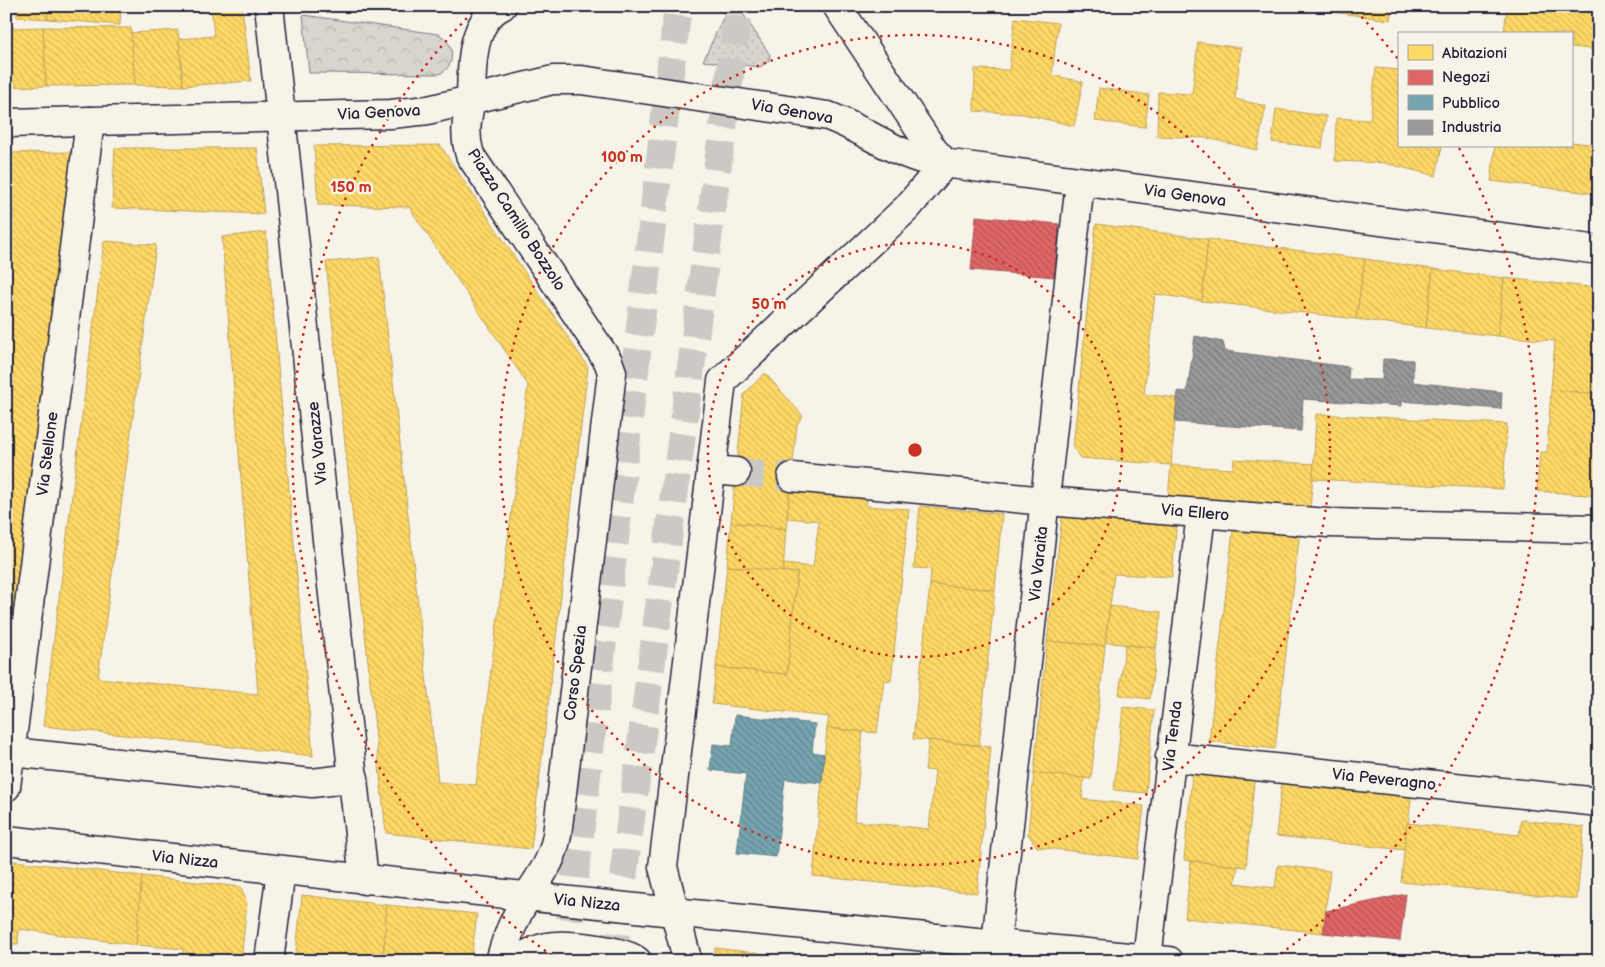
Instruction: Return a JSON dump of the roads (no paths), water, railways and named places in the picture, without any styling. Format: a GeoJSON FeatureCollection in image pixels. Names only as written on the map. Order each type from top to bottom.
{"type":"FeatureCollection","features":[{"type":"Feature","properties":{"kind":"street","name":"Via Varazze"},"geometry":{"type":"LineString","coordinates":[[269,6],[364,880]]}},
{"type":"Feature","properties":{"kind":"street","name":"Piazza Camillo Bozzolo"},"geometry":{"type":"LineString","coordinates":[[499,6],[483,24],[478,36],[465,125],[465,140],[470,155],[608,360],[612,372]]}},
{"type":"Feature","properties":{"kind":"street"},"geometry":{"type":"LineString","coordinates":[[685,961],[686,955],[673,912],[663,867],[724,471],[722,381],[907,208],[945,163],[934,151],[837,6]]}},
{"type":"Feature","properties":{"kind":"street","name":"Via Genova"},"geometry":{"type":"LineString","coordinates":[[6,123],[391,114],[428,110],[553,80],[597,82],[828,116],[847,123],[909,156],[945,163],[1599,250]]}},
{"type":"Feature","properties":{"kind":"street","name":"Via Stellone"},"geometry":{"type":"LineString","coordinates":[[6,787],[90,121]]}},
{"type":"Feature","properties":{"kind":"street","name":"Via Varaita"},"geometry":{"type":"LineString","coordinates":[[995,953],[1080,182]]}},
{"type":"Feature","properties":{"kind":"street","name":"Corso Spezia"},"geometry":{"type":"LineString","coordinates":[[500,961],[506,938],[527,897],[553,856],[557,835],[612,372]]}},
{"type":"Feature","properties":{"kind":"street","name":"Via Ellero"},"geometry":{"type":"LineString","coordinates":[[792,477],[1046,501],[1328,524],[1599,529]]}},
{"type":"Feature","properties":{"kind":"street","name":"Via Tenda"},"geometry":{"type":"LineString","coordinates":[[1158,959],[1170,757],[1201,514]]}},
{"type":"Feature","properties":{"kind":"street"},"geometry":{"type":"LineString","coordinates":[[10,752],[312,782],[354,778]]}},
{"type":"Feature","properties":{"kind":"street","name":"Via Peveragno"},"geometry":{"type":"LineString","coordinates":[[1170,757],[1599,802]]}},
{"type":"Feature","properties":{"kind":"street","name":"Via Nizza"},"geometry":{"type":"LineString","coordinates":[[6,840],[673,912],[995,953],[1158,959]]}},
{"type":"Feature","properties":{"kind":"street"},"geometry":{"type":"LineString","coordinates":[[269,961],[281,870]]}},
{"type":"Feature","properties":{"kind":"street"},"geometry":{"type":"LineString","coordinates":[[516,961],[548,946],[594,948],[630,955],[637,961]]}},
{"type":"Feature","properties":{"kind":"tunnel"},"geometry":{"type":"LineString","coordinates":[[565,961],[678,6]]}},
{"type":"Feature","properties":{"kind":"tunnel"},"geometry":{"type":"LineString","coordinates":[[612,961],[739,6]]}},
{"type":"Feature","properties":{"kind":"tunnel"},"geometry":{"type":"LineString","coordinates":[[736,472],[792,477]]}}]}
